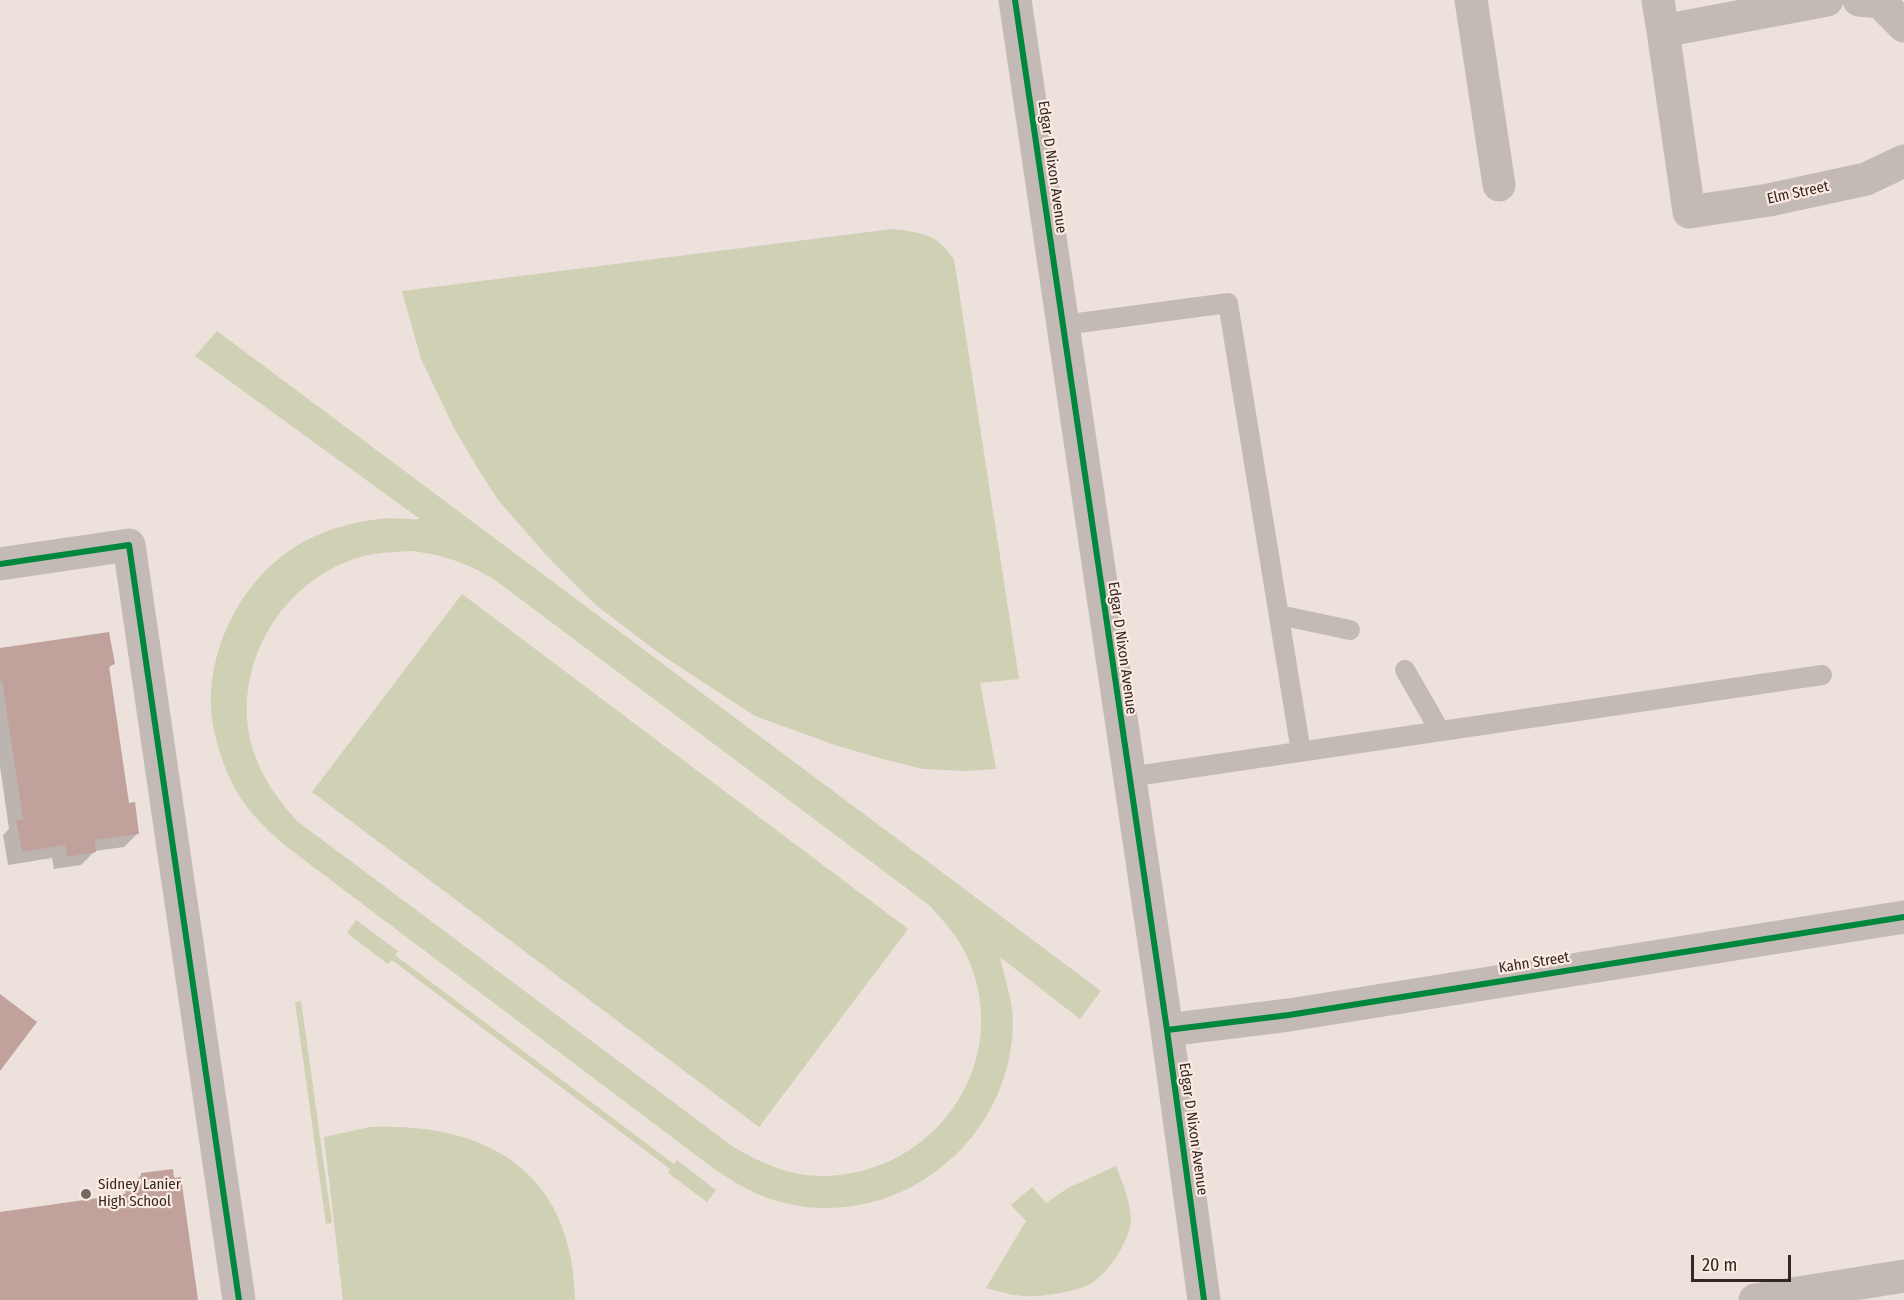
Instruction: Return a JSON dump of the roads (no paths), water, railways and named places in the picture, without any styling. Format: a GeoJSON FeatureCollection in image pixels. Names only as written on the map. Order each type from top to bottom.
{"type":"FeatureCollection","features":[{"type":"Feature","properties":{"kind":"street","name":"Edgar D Nixon Avenue"},"geometry":{"type":"LineString","coordinates":[[1015,0],[1167,1030],[1204,1300]]}},
{"type":"Feature","properties":{"kind":"street"},"geometry":{"type":"LineString","coordinates":[[1471,0],[1499,185]]}},
{"type":"Feature","properties":{"kind":"street"},"geometry":{"type":"LineString","coordinates":[[1660,15],[1827,0]]}},
{"type":"Feature","properties":{"kind":"street"},"geometry":{"type":"LineString","coordinates":[[1859,0],[1880,2],[1904,26]]}},
{"type":"Feature","properties":{"kind":"street","name":"Elm Street"},"geometry":{"type":"LineString","coordinates":[[1660,15],[1689,212],[1769,200],[1866,178],[1904,161]]}},
{"type":"Feature","properties":{"kind":"street"},"geometry":{"type":"LineString","coordinates":[[0,564],[129,545],[239,1300]]}},
{"type":"Feature","properties":{"kind":"street","name":"Kahn Street"},"geometry":{"type":"LineString","coordinates":[[1167,1030],[1289,1015],[1904,917]]}},
{"type":"Feature","properties":{"kind":"street"},"geometry":{"type":"LineString","coordinates":[[1755,1300],[1904,1276]]}},
{"type":"Feature","properties":{"kind":"lane"},"geometry":{"type":"LineString","coordinates":[[1063,325],[1228,303],[1301,752]]}},
{"type":"Feature","properties":{"kind":"lane"},"geometry":{"type":"LineString","coordinates":[[1279,615],[1350,630]]}},
{"type":"Feature","properties":{"kind":"lane"},"geometry":{"type":"LineString","coordinates":[[1405,670],[1440,731]]}},
{"type":"Feature","properties":{"kind":"lane"},"geometry":{"type":"LineString","coordinates":[[1129,777],[1822,675]]}},
{"type":"Feature","properties":{"kind":"place","name":"Sidney Lanier High School"},"geometry":{"type":"Point","coordinates":[86,1194]}}]}
